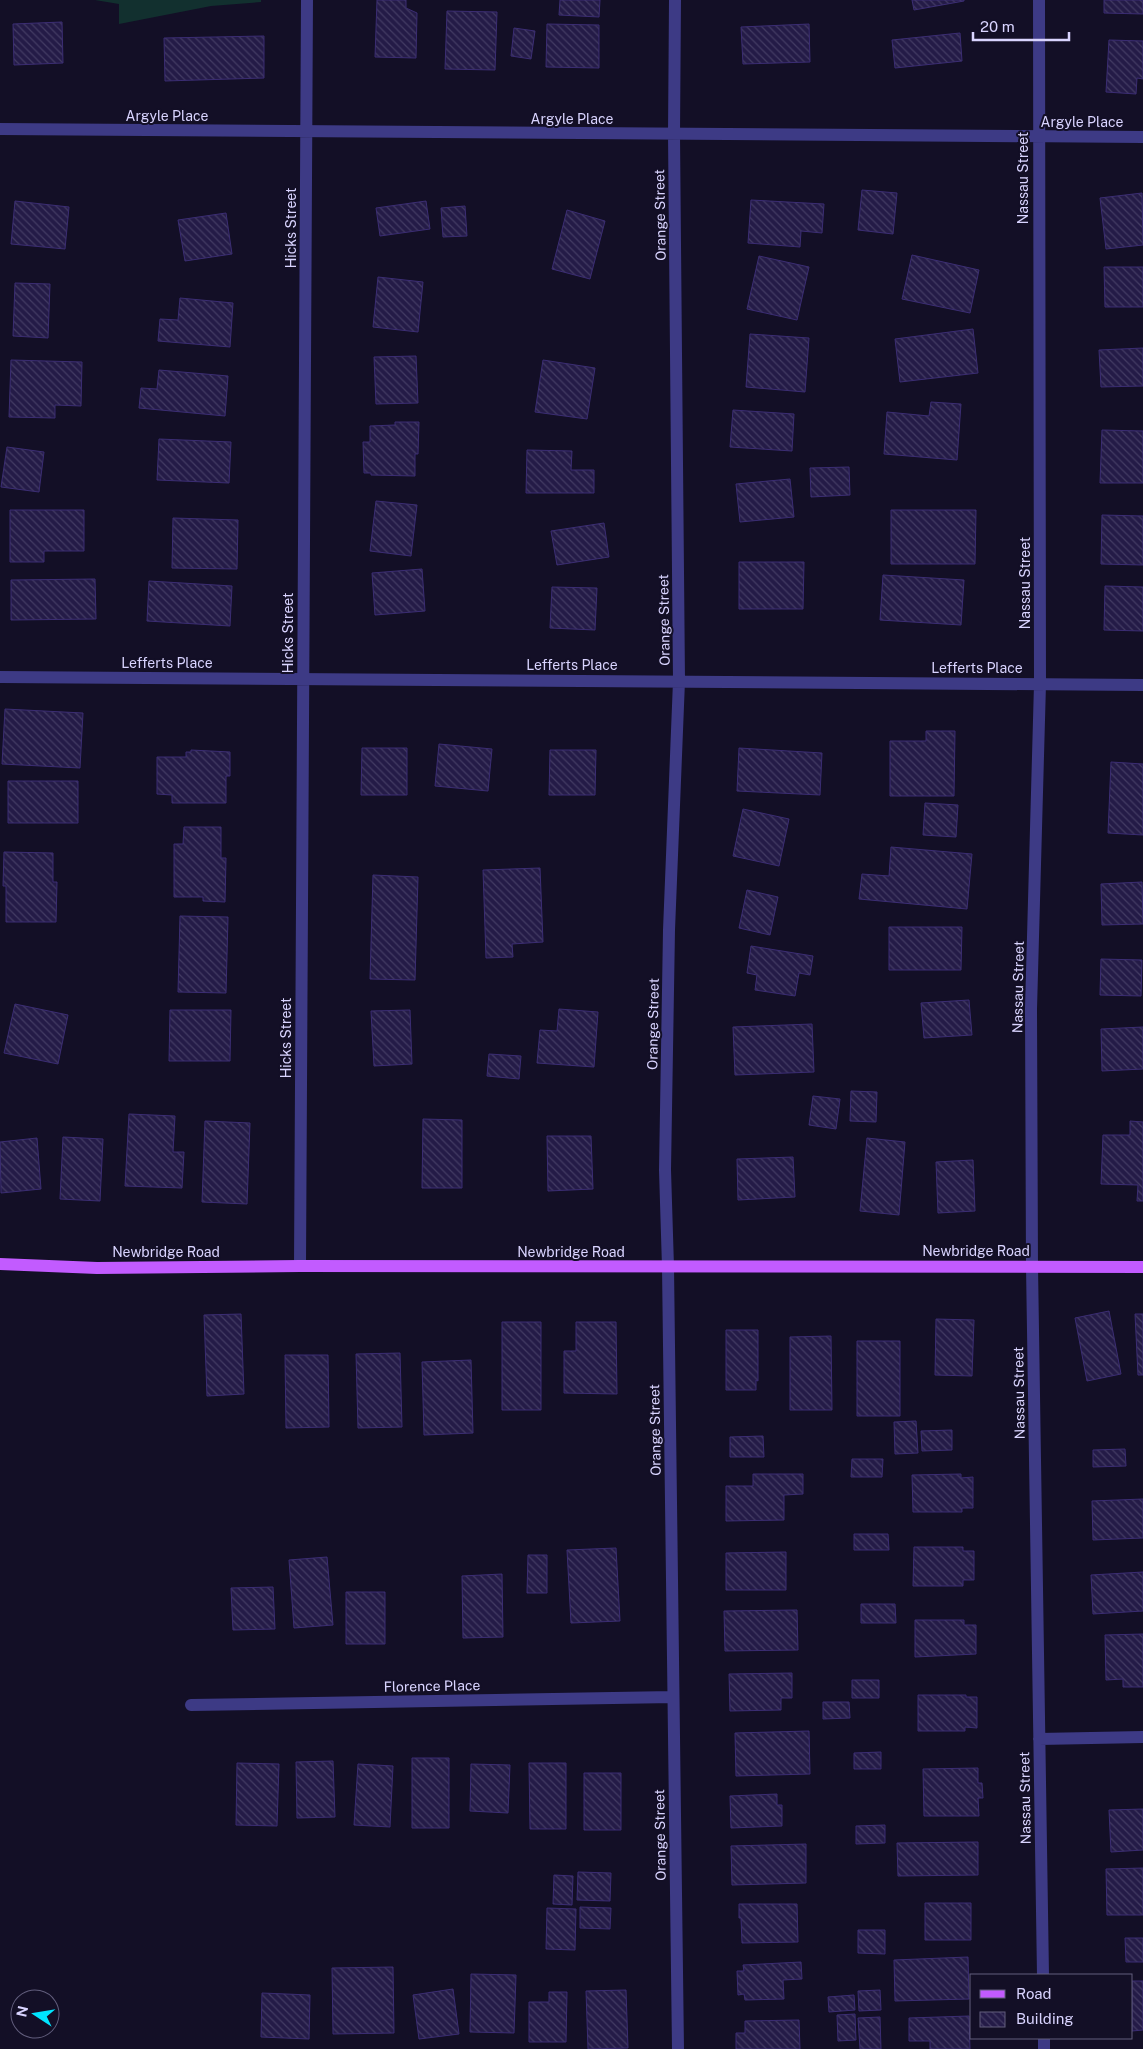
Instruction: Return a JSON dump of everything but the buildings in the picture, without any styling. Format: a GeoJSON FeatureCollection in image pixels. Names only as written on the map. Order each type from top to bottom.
{"type":"FeatureCollection","features":[{"type":"Feature","properties":{"kind":"main road","name":"Newbridge Road"},"geometry":{"type":"LineString","coordinates":[[0,1264],[98,1268],[300,1266],[1143,1266]]}},
{"type":"Feature","properties":{"kind":"street","name":"Hicks Street"},"geometry":{"type":"LineString","coordinates":[[300,1266],[307,0]]}},
{"type":"Feature","properties":{"kind":"street","name":"Orange Street"},"geometry":{"type":"LineString","coordinates":[[675,0],[674,134],[679,681],[669,950],[665,1170],[668,1267],[678,2049]]}},
{"type":"Feature","properties":{"kind":"street","name":"Nassau Street"},"geometry":{"type":"LineString","coordinates":[[1039,0],[1040,684],[1032,1009],[1032,1266],[1043,1974]]}},
{"type":"Feature","properties":{"kind":"street","name":"Argyle Place"},"geometry":{"type":"LineString","coordinates":[[0,129],[1143,137]]}},
{"type":"Feature","properties":{"kind":"street","name":"Lefferts Place"},"geometry":{"type":"LineString","coordinates":[[0,677],[1143,685]]}},
{"type":"Feature","properties":{"kind":"street","name":"Florence Place"},"geometry":{"type":"LineString","coordinates":[[191,1706],[673,1697]]}},
{"type":"Feature","properties":{"kind":"street"},"geometry":{"type":"LineString","coordinates":[[1040,1739],[1143,1737]]}},
{"type":"Feature","properties":{"kind":"green space"},"geometry":{"type":"Polygon","coordinates":[[[95,0],[261,0],[261,2],[211,6],[119,24],[119,4],[95,0]]]}}]}
